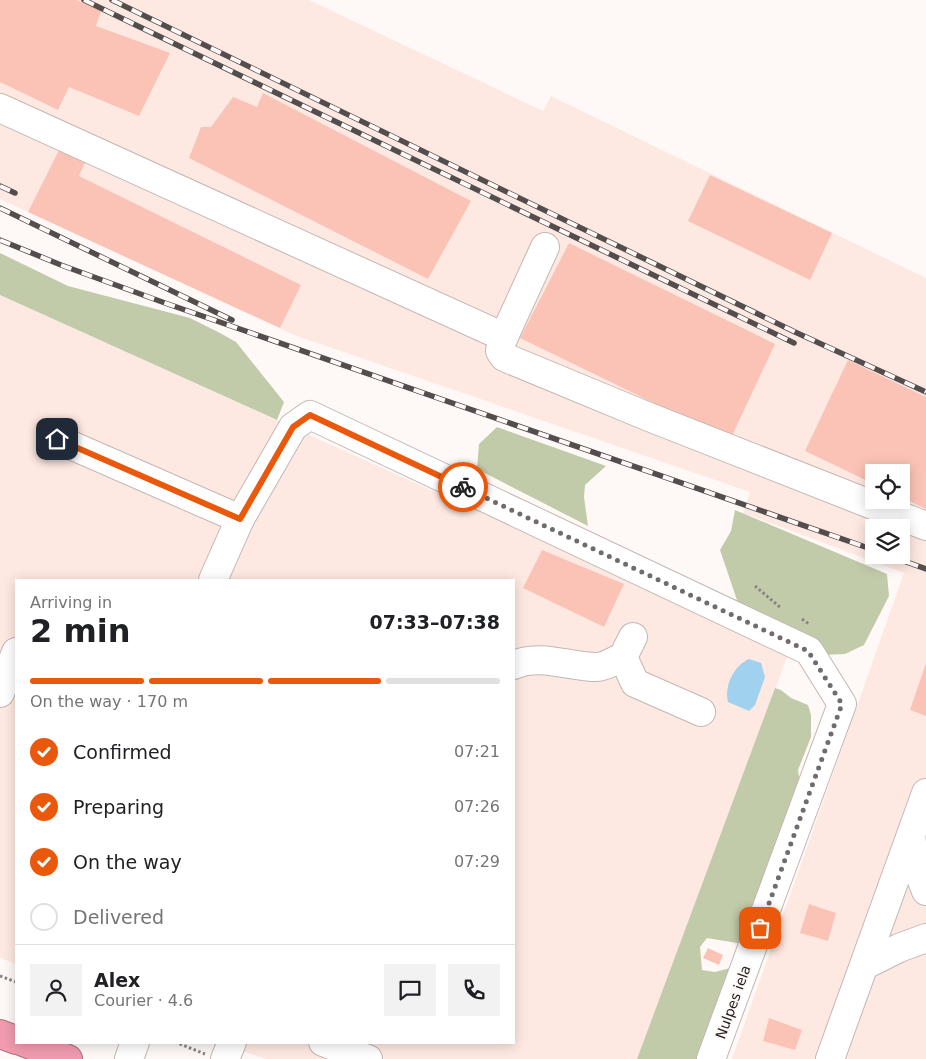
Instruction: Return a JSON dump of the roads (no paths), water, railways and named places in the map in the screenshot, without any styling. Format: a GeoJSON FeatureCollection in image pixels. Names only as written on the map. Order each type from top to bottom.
{"type":"FeatureCollection","features":[{"type":"Feature","properties":{"kind":"highway"},"geometry":{"type":"LineString","coordinates":[[0,1034],[15,1040]]}},
{"type":"Feature","properties":{"kind":"highway"},"geometry":{"type":"LineString","coordinates":[[28,1044],[68,1059]]}},
{"type":"Feature","properties":{"kind":"street"},"geometry":{"type":"LineString","coordinates":[[0,108],[504,337]]}},
{"type":"Feature","properties":{"kind":"street"},"geometry":{"type":"LineString","coordinates":[[545,247],[504,337],[500,351],[504,357],[649,417],[926,526]]}},
{"type":"Feature","properties":{"kind":"street","name":"Nulpes iela"},"geometry":{"type":"LineString","coordinates":[[240,519],[293,427],[310,415],[808,651],[842,704],[712,1059]]}},
{"type":"Feature","properties":{"kind":"street"},"geometry":{"type":"LineString","coordinates":[[57,439],[240,519],[213,579]]}},
{"type":"Feature","properties":{"kind":"street"},"geometry":{"type":"LineString","coordinates":[[515,664],[522,661],[532,661],[599,667],[628,647],[635,683],[701,712]]}},
{"type":"Feature","properties":{"kind":"street"},"geometry":{"type":"LineString","coordinates":[[0,693],[15,655]]}},
{"type":"Feature","properties":{"kind":"street"},"geometry":{"type":"LineString","coordinates":[[830,1059],[926,794]]}},
{"type":"Feature","properties":{"kind":"street"},"geometry":{"type":"LineString","coordinates":[[911,835],[914,859],[926,891]]}},
{"type":"Feature","properties":{"kind":"street"},"geometry":{"type":"LineString","coordinates":[[865,965],[899,948],[926,938]]}},
{"type":"Feature","properties":{"kind":"street"},"geometry":{"type":"LineString","coordinates":[[130,1059],[134,1044]]}},
{"type":"Feature","properties":{"kind":"street"},"geometry":{"type":"LineString","coordinates":[[217,1057],[230,1044]]}},
{"type":"Feature","properties":{"kind":"street"},"geometry":{"type":"LineString","coordinates":[[328,1044],[368,1059]]}},
{"type":"Feature","properties":{"kind":"water"},"geometry":{"type":"Polygon","coordinates":[[[749,659],[761,663],[765,677],[755,705],[749,711],[728,702],[727,690],[734,672],[743,662],[749,659]]]}},
{"type":"Feature","properties":{"kind":"railway"},"geometry":{"type":"LineString","coordinates":[[84,0],[794,343]]}},
{"type":"Feature","properties":{"kind":"railway"},"geometry":{"type":"LineString","coordinates":[[112,0],[795,332],[926,392]]}},
{"type":"Feature","properties":{"kind":"railway"},"geometry":{"type":"LineString","coordinates":[[0,186],[15,193]]}},
{"type":"Feature","properties":{"kind":"railway"},"geometry":{"type":"LineString","coordinates":[[0,208],[232,320]]}},
{"type":"Feature","properties":{"kind":"railway"},"geometry":{"type":"LineString","coordinates":[[0,240],[61,265],[165,303],[865,547]]}},
{"type":"Feature","properties":{"kind":"railway"},"geometry":{"type":"LineString","coordinates":[[910,563],[926,569]]}}]}
